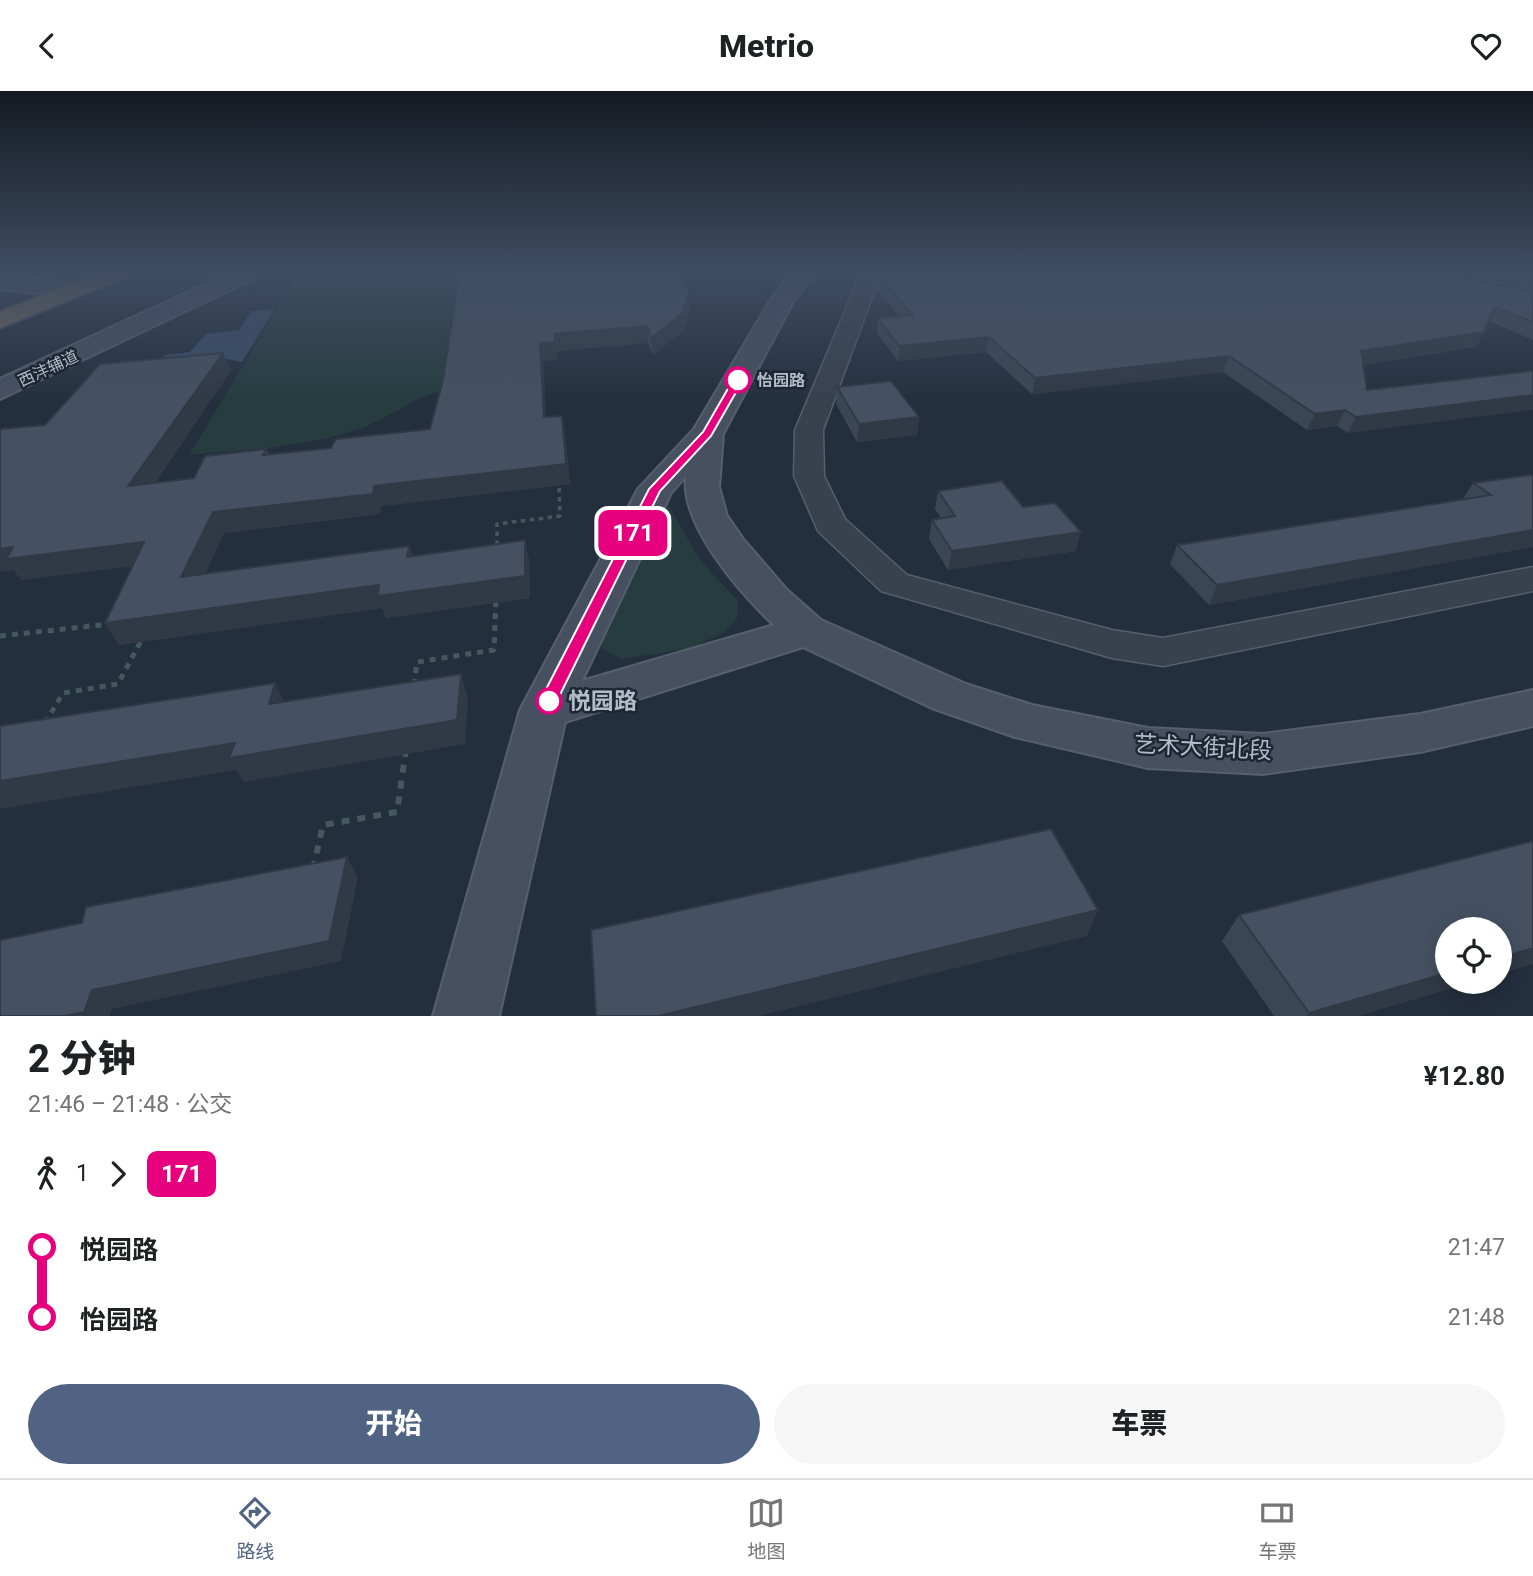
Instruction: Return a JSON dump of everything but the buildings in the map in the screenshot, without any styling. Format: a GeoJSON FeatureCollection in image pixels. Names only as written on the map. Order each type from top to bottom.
{"type":"FeatureCollection","features":[{"type":"Feature","properties":{"kind":"street","name":"西沣辅道"},"geometry":{"type":"LineString","coordinates":[[0,380],[138,316]]}},
{"type":"Feature","properties":{"kind":"street","name":"西沣辅道"},"geometry":{"type":"LineString","coordinates":[[0,390],[156,316]]}},
{"type":"Feature","properties":{"kind":"street"},"geometry":{"type":"LineString","coordinates":[[466,1016],[544,710],[655,489],[707,434],[773,316]]}},
{"type":"Feature","properties":{"kind":"street"},"geometry":{"type":"LineString","coordinates":[[854,316],[809,430],[809,476],[830,524],[894,583],[1112,644],[1163,652],[1533,579]]}},
{"type":"Feature","properties":{"kind":"street","name":"艺术大街北段"},"geometry":{"type":"LineString","coordinates":[[707,434],[702,487],[709,516],[729,547],[772,600],[806,631],[972,704],[1032,724],[1148,748],[1263,754],[1420,733],[1533,708]]}},
{"type":"Feature","properties":{"kind":"street"},"geometry":{"type":"LineString","coordinates":[[544,710],[806,631]]}},
{"type":"Feature","properties":{"kind":"path"},"geometry":{"type":"LineString","coordinates":[[496,556],[498,524],[561,516],[559,485]]}},
{"type":"Feature","properties":{"kind":"path"},"geometry":{"type":"LineString","coordinates":[[412,696],[417,662],[494,650],[496,593]]}},
{"type":"Feature","properties":{"kind":"path"},"geometry":{"type":"LineString","coordinates":[[0,636],[117,623]]}},
{"type":"Feature","properties":{"kind":"path"},"geometry":{"type":"LineString","coordinates":[[43,726],[63,693],[118,684],[146,634]]}},
{"type":"Feature","properties":{"kind":"path"},"geometry":{"type":"LineString","coordinates":[[312,875],[323,825],[397,812],[407,743]]}},
{"type":"Feature","properties":{"kind":"green space"},"geometry":{"type":"Polygon","coordinates":[[[273,316],[456,316],[444,390],[367,426],[336,436],[273,447],[189,455],[273,316]]]}},
{"type":"Feature","properties":{"kind":"green space"},"geometry":{"type":"Polygon","coordinates":[[[668,504],[699,559],[738,601],[737,619],[723,633],[688,649],[621,659],[600,647],[668,504]]]}},
{"type":"Feature","properties":{"kind":"water"},"geometry":{"type":"Polygon","coordinates":[[[248,316],[271,316],[242,362],[227,359],[194,366],[156,365],[165,355],[190,352],[206,334],[239,330],[248,316]]]}},
{"type":"Feature","properties":{"kind":"bus line","name":"171"},"geometry":{"type":"LineString","coordinates":[[549,701],[655,489],[707,434],[738,380]]}},
{"type":"Feature","properties":{"kind":"place","name":"怡园路"},"geometry":{"type":"Point","coordinates":[738,380]}},
{"type":"Feature","properties":{"kind":"place","name":"悦园路"},"geometry":{"type":"Point","coordinates":[549,701]}}]}
